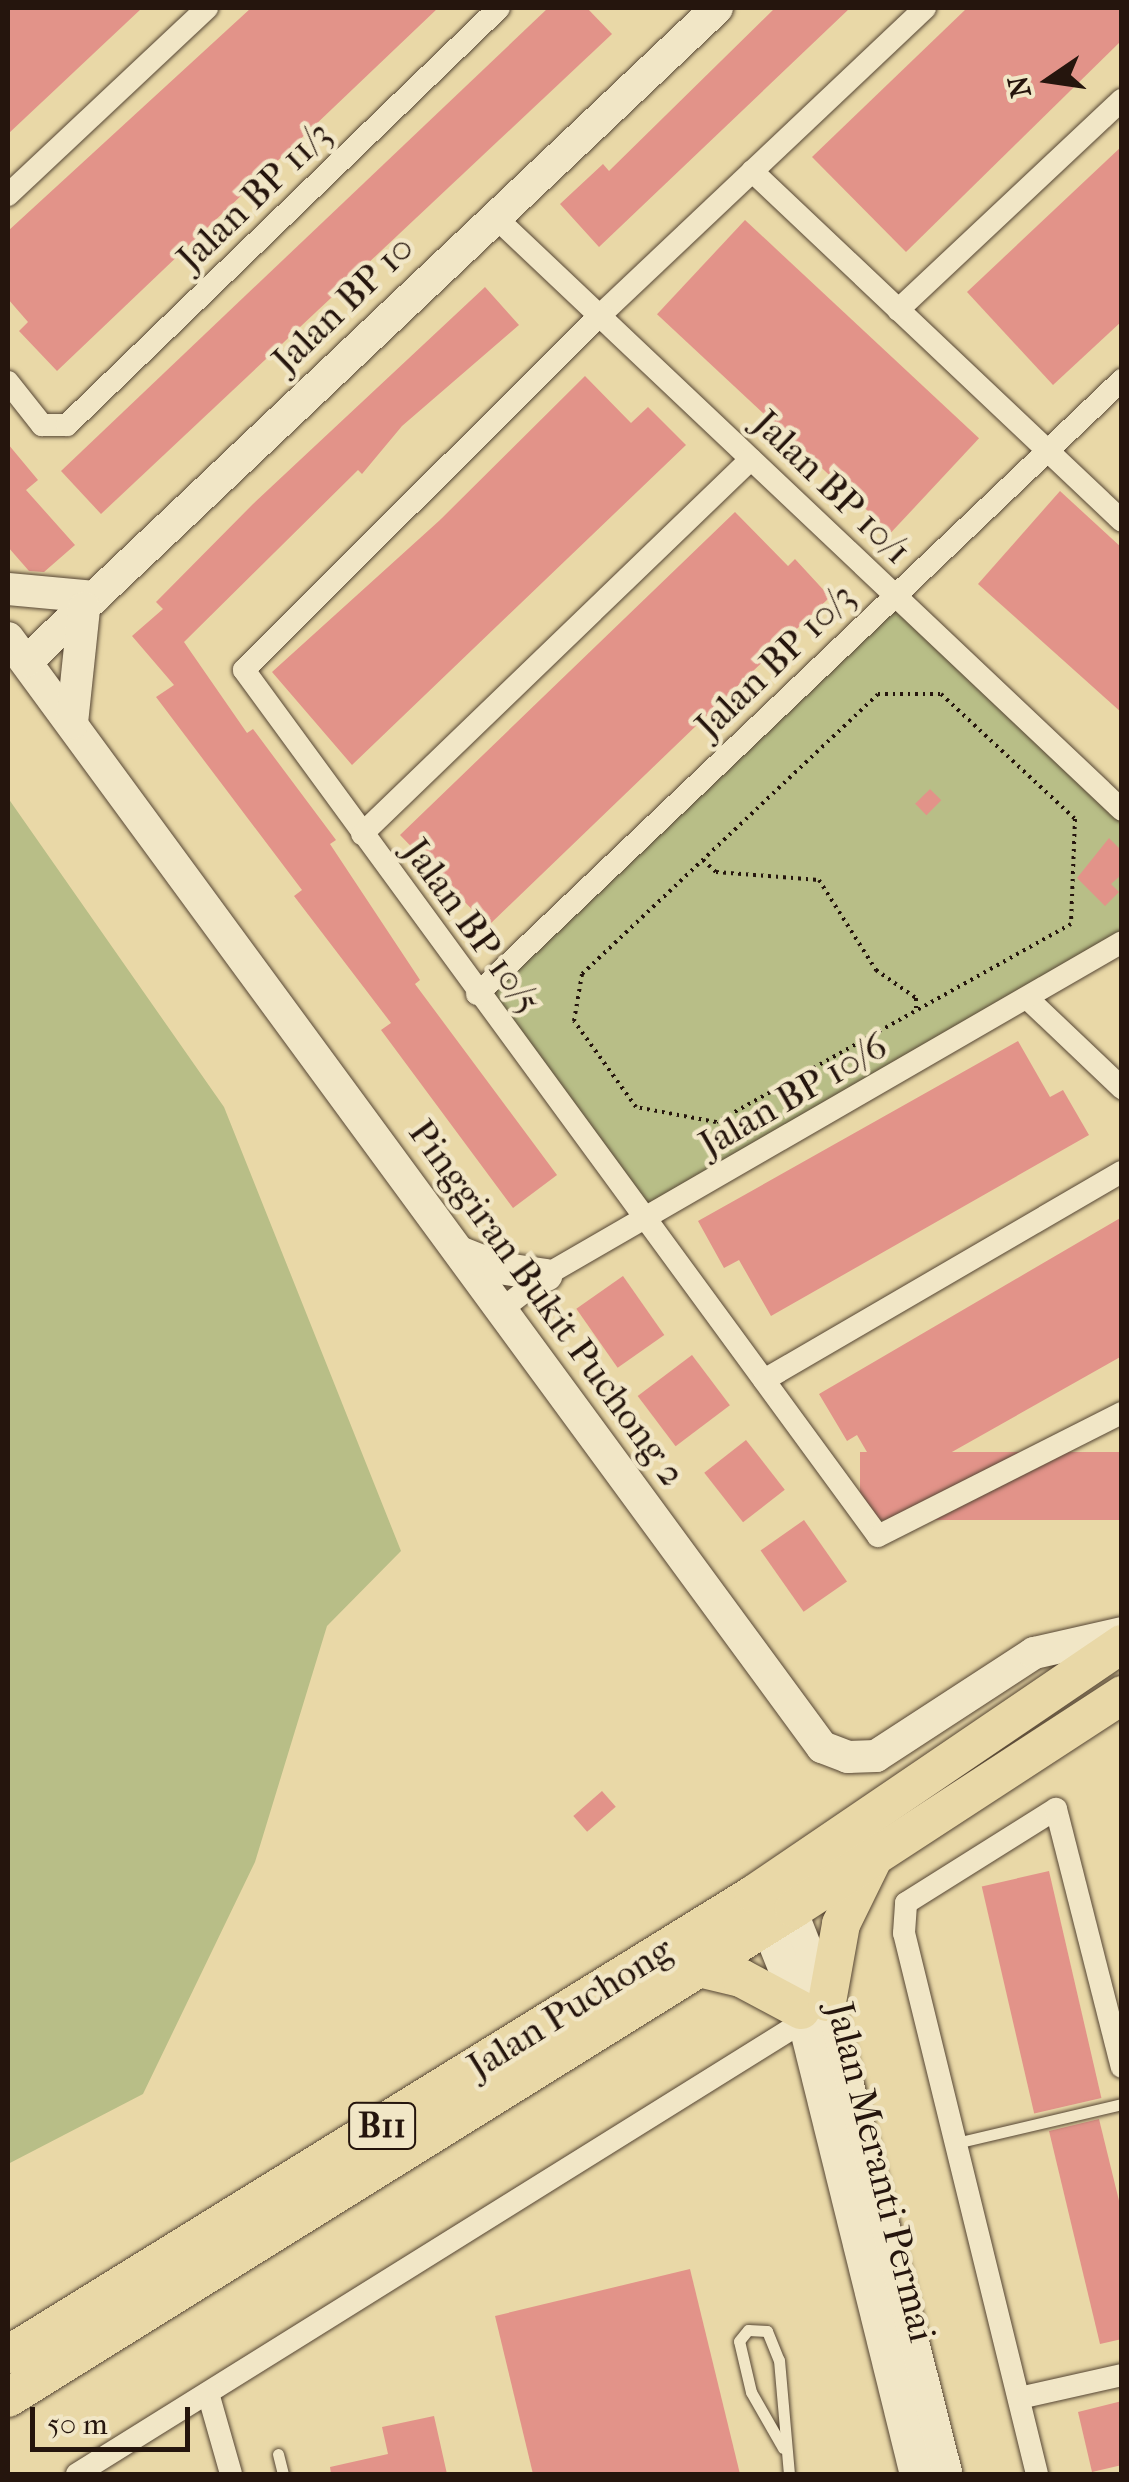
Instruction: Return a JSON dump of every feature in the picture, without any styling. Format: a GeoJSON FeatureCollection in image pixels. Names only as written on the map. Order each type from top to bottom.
{"type":"FeatureCollection","features":[{"type":"Feature","properties":{"kind":"main road","name":"Jalan Puchong"},"geometry":{"type":"LineString","coordinates":[[8,2398],[699,1968],[774,1902],[1122,1644]]}},
{"type":"Feature","properties":{"kind":"main road","name":"Jalan Puchong"},"geometry":{"type":"LineString","coordinates":[[8,2355],[774,1902],[873,1859],[1118,1701]]}},
{"type":"Feature","properties":{"kind":"main road"},"geometry":{"type":"LineString","coordinates":[[699,1968],[741,1978],[811,2011],[840,1924],[873,1859]]}},
{"type":"Feature","properties":{"kind":"street"},"geometry":{"type":"LineString","coordinates":[[8,195],[207,8]]}},
{"type":"Feature","properties":{"kind":"street","name":"Jalan BP 11/3"},"geometry":{"type":"LineString","coordinates":[[8,382],[42,425],[66,426],[499,8]]}},
{"type":"Feature","properties":{"kind":"street","name":"Jalan BP 10"},"geometry":{"type":"LineString","coordinates":[[17,649],[89,602],[493,215],[716,8]]}},
{"type":"Feature","properties":{"kind":"street"},"geometry":{"type":"LineString","coordinates":[[601,314],[925,8]]}},
{"type":"Feature","properties":{"kind":"street"},"geometry":{"type":"LineString","coordinates":[[898,310],[1122,100]]}},
{"type":"Feature","properties":{"kind":"street"},"geometry":{"type":"LineString","coordinates":[[752,171],[1122,521]]}},
{"type":"Feature","properties":{"kind":"street","name":"Jalan BP 10/1"},"geometry":{"type":"LineString","coordinates":[[493,215],[1122,810]]}},
{"type":"Feature","properties":{"kind":"street","name":"Jalan BP 10/5"},"geometry":{"type":"LineString","coordinates":[[601,314],[244,670],[476,994],[878,1536],[1122,1413]]}},
{"type":"Feature","properties":{"kind":"street","name":"Jalan BP 10/3"},"geometry":{"type":"LineString","coordinates":[[476,994],[1122,380]]}},
{"type":"Feature","properties":{"kind":"street"},"geometry":{"type":"LineString","coordinates":[[362,834],[751,459]]}},
{"type":"Feature","properties":{"kind":"street"},"geometry":{"type":"LineString","coordinates":[[8,589],[89,602],[72,723]]}},
{"type":"Feature","properties":{"kind":"street","name":"Pinggiran Bukit Puchong 2"},"geometry":{"type":"LineString","coordinates":[[17,649],[822,1746],[876,1756],[1034,1652],[1122,1633]]}},
{"type":"Feature","properties":{"kind":"street","name":"Jalan BP 10/6"},"geometry":{"type":"LineString","coordinates":[[502,1309],[546,1275],[644,1223],[1122,942]]}},
{"type":"Feature","properties":{"kind":"street"},"geometry":{"type":"LineString","coordinates":[[1027,998],[1122,1088]]}},
{"type":"Feature","properties":{"kind":"street"},"geometry":{"type":"LineString","coordinates":[[764,1380],[1122,1172]]}},
{"type":"Feature","properties":{"kind":"street"},"geometry":{"type":"LineString","coordinates":[[458,1251],[499,1268],[546,1275]]}},
{"type":"Feature","properties":{"kind":"street"},"geometry":{"type":"LineString","coordinates":[[1037,2474],[904,1933],[906,1902],[1056,1809],[1122,2066]]}},
{"type":"Feature","properties":{"kind":"street","name":"Jalan Meranti Permai"},"geometry":{"type":"LineString","coordinates":[[774,1902],[811,2011],[916,2474]]}},
{"type":"Feature","properties":{"kind":"street"},"geometry":{"type":"LineString","coordinates":[[84,2473],[811,2011],[946,2474]]}},
{"type":"Feature","properties":{"kind":"street"},"geometry":{"type":"LineString","coordinates":[[1019,2398],[1122,2375]]}},
{"type":"Feature","properties":{"kind":"street"},"geometry":{"type":"LineString","coordinates":[[208,2393],[231,2474]]}},
{"type":"Feature","properties":{"kind":"lane"},"geometry":{"type":"LineString","coordinates":[[956,2143],[1122,2104]]}},
{"type":"Feature","properties":{"kind":"lane"},"geometry":{"type":"LineString","coordinates":[[783,2448],[788,2409],[776,2349],[767,2332],[748,2330],[739,2340],[751,2392],[783,2448],[789,2474]]}},
{"type":"Feature","properties":{"kind":"lane"},"geometry":{"type":"LineString","coordinates":[[278,2454],[283,2474]]}},
{"type":"Feature","properties":{"kind":"path"},"geometry":{"type":"LineString","coordinates":[[878,694],[941,694],[1075,819],[1071,924],[916,1010],[716,1122],[636,1107],[574,1022],[582,974],[878,694]]}},
{"type":"Feature","properties":{"kind":"path"},"geometry":{"type":"LineString","coordinates":[[703,860],[716,872],[819,880],[876,970],[916,998],[916,1010]]}},
{"type":"Feature","properties":{"kind":"green space"},"geometry":{"type":"Polygon","coordinates":[[[895,595],[1121,810],[1121,941],[644,1223],[477,994],[895,595]]]}},
{"type":"Feature","properties":{"kind":"green space"},"geometry":{"type":"Polygon","coordinates":[[[8,798],[224,1107],[401,1551],[327,1626],[255,1862],[143,2094],[8,2164],[8,798]]]}},
{"type":"Feature","properties":{"kind":"building"},"geometry":{"type":"Polygon","coordinates":[[[8,8],[142,8],[8,134],[8,8]]]}},
{"type":"Feature","properties":{"kind":"building"},"geometry":{"type":"Polygon","coordinates":[[[251,8],[438,8],[57,371],[19,331],[28,322],[8,299],[8,231],[251,8]]]}},
{"type":"Feature","properties":{"kind":"building"},"geometry":{"type":"Polygon","coordinates":[[[548,8],[587,8],[612,34],[101,514],[61,471],[548,8]]]}},
{"type":"Feature","properties":{"kind":"building"},"geometry":{"type":"Polygon","coordinates":[[[775,8],[850,8],[599,247],[560,204],[603,164],[609,171],[775,8]]]}},
{"type":"Feature","properties":{"kind":"building"},"geometry":{"type":"Polygon","coordinates":[[[967,8],[1122,8],[1122,40],[906,252],[812,157],[967,8]]]}},
{"type":"Feature","properties":{"kind":"building"},"geometry":{"type":"Polygon","coordinates":[[[1122,146],[1122,321],[1053,385],[967,292],[1122,146]]]}},
{"type":"Feature","properties":{"kind":"building"},"geometry":{"type":"Polygon","coordinates":[[[745,220],[979,438],[891,533],[657,314],[745,220]]]}},
{"type":"Feature","properties":{"kind":"building"},"geometry":{"type":"Polygon","coordinates":[[[485,287],[519,325],[402,426],[362,474],[358,470],[184,642],[247,733],[253,729],[336,840],[330,844],[420,980],[415,984],[557,1175],[513,1208],[381,1030],[391,1023],[294,896],[302,890],[156,697],[174,685],[132,636],[163,609],[156,602],[253,504],[485,287]]]}},
{"type":"Feature","properties":{"kind":"building"},"geometry":{"type":"Polygon","coordinates":[[[585,376],[631,423],[648,407],[686,445],[352,765],[272,672],[440,520],[585,376]]]}},
{"type":"Feature","properties":{"kind":"building"},"geometry":{"type":"Polygon","coordinates":[[[8,444],[38,480],[26,490],[75,545],[44,572],[29,571],[8,547],[8,444]]]}},
{"type":"Feature","properties":{"kind":"building"},"geometry":{"type":"Polygon","coordinates":[[[1060,491],[1122,548],[1122,713],[978,584],[1060,491]]]}},
{"type":"Feature","properties":{"kind":"building"},"geometry":{"type":"Polygon","coordinates":[[[735,512],[788,566],[795,559],[830,597],[488,926],[400,835],[735,512]]]}},
{"type":"Feature","properties":{"kind":"building"},"geometry":{"type":"Polygon","coordinates":[[[930,789],[941,800],[926,815],[915,804],[930,789]]]}},
{"type":"Feature","properties":{"kind":"building"},"geometry":{"type":"Polygon","coordinates":[[[1109,838],[1122,851],[1122,874],[1111,884],[1119,892],[1105,906],[1077,878],[1109,838]]]}},
{"type":"Feature","properties":{"kind":"building"},"geometry":{"type":"Polygon","coordinates":[[[1018,1041],[1050,1097],[1063,1090],[1089,1135],[771,1316],[739,1260],[724,1268],[698,1221],[1018,1041]]]}},
{"type":"Feature","properties":{"kind":"building"},"geometry":{"type":"Polygon","coordinates":[[[1122,1217],[1122,1356],[888,1488],[857,1435],[847,1441],[819,1394],[1122,1217]]]}},
{"type":"Feature","properties":{"kind":"building"},"geometry":{"type":"Polygon","coordinates":[[[623,1276],[664,1335],[618,1368],[576,1309],[623,1276]]]}},
{"type":"Feature","properties":{"kind":"building"},"geometry":{"type":"Polygon","coordinates":[[[692,1355],[730,1405],[676,1446],[638,1396],[692,1355]]]}},
{"type":"Feature","properties":{"kind":"building"},"geometry":{"type":"Polygon","coordinates":[[[746,1440],[785,1490],[743,1522],[704,1473],[746,1440]]]}},
{"type":"Feature","properties":{"kind":"building"},"geometry":{"type":"Polygon","coordinates":[[[860,1452],[1122,1452],[1122,1520],[860,1520],[860,1452]]]}},
{"type":"Feature","properties":{"kind":"building"},"geometry":{"type":"Polygon","coordinates":[[[804,1520],[847,1581],[804,1612],[761,1550],[804,1520]]]}},
{"type":"Feature","properties":{"kind":"building"},"geometry":{"type":"Polygon","coordinates":[[[602,1791],[616,1807],[587,1832],[573,1816],[602,1791]]]}},
{"type":"Feature","properties":{"kind":"building"},"geometry":{"type":"Polygon","coordinates":[[[1049,1871],[1101,2098],[1034,2114],[982,1887],[1049,1871]]]}},
{"type":"Feature","properties":{"kind":"building"},"geometry":{"type":"Polygon","coordinates":[[[1099,2119],[1122,2213],[1122,2339],[1100,2344],[1049,2131],[1099,2119]]]}},
{"type":"Feature","properties":{"kind":"building"},"geometry":{"type":"Polygon","coordinates":[[[690,2269],[740,2474],[533,2474],[495,2316],[690,2269]]]}},
{"type":"Feature","properties":{"kind":"building"},"geometry":{"type":"Polygon","coordinates":[[[1122,2401],[1122,2465],[1092,2472],[1078,2412],[1122,2401]]]}},
{"type":"Feature","properties":{"kind":"building"},"geometry":{"type":"Polygon","coordinates":[[[434,2416],[447,2474],[331,2474],[330,2467],[388,2454],[382,2427],[434,2416]]]}}]}
